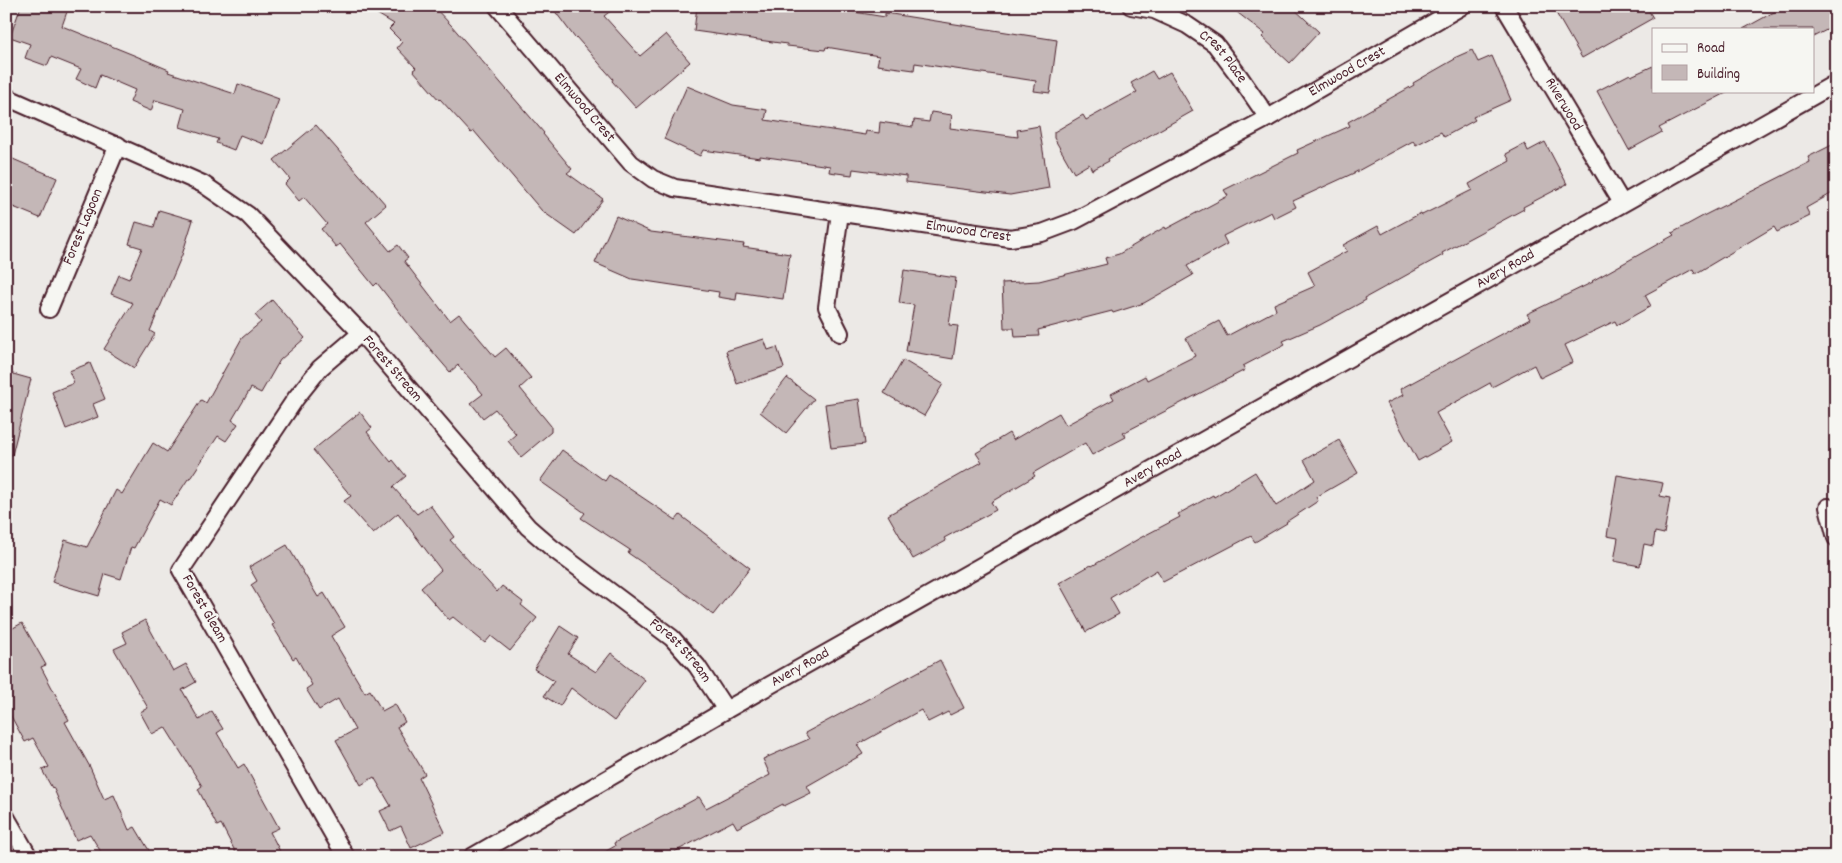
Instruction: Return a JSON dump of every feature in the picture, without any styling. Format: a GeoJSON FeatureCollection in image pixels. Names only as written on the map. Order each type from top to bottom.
{"type":"FeatureCollection","features":[{"type":"Feature","properties":{"kind":"street","name":"Elmwood Crest"},"geometry":{"type":"LineString","coordinates":[[498,6],[631,164],[652,179],[675,188],[1010,238],[1042,233],[1074,221],[1268,118],[1462,6]]}},
{"type":"Feature","properties":{"kind":"street","name":"Crest Place"},"geometry":{"type":"LineString","coordinates":[[1131,6],[1154,10],[1187,25],[1215,44],[1268,118]]}},
{"type":"Feature","properties":{"kind":"street","name":"Riverwood"},"geometry":{"type":"LineString","coordinates":[[1504,6],[1622,203]]}},
{"type":"Feature","properties":{"kind":"street","name":"Avery Road"},"geometry":{"type":"LineString","coordinates":[[472,857],[726,710],[1836,83]]}},
{"type":"Feature","properties":{"kind":"street","name":"Forest Stream"},"geometry":{"type":"LineString","coordinates":[[6,97],[203,184],[248,215],[361,332],[528,528],[672,638],[697,666],[726,710]]}},
{"type":"Feature","properties":{"kind":"street","name":"Forest Lagoon"},"geometry":{"type":"LineString","coordinates":[[49,310],[118,145]]}},
{"type":"Feature","properties":{"kind":"street"},"geometry":{"type":"LineString","coordinates":[[840,213],[828,307],[840,333]]}},
{"type":"Feature","properties":{"kind":"street","name":"Forest Gleam"},"geometry":{"type":"LineString","coordinates":[[346,857],[181,570],[296,398],[320,368],[361,332]]}},
{"type":"Feature","properties":{"kind":"street"},"geometry":{"type":"LineString","coordinates":[[1828,507],[1836,538]]}},
{"type":"Feature","properties":{"kind":"street"},"geometry":{"type":"LineString","coordinates":[[6,817],[28,857]]}},
{"type":"Feature","properties":{"kind":"building"},"geometry":{"type":"Polygon","coordinates":[[[21,6],[69,6],[62,26],[169,70],[168,72],[235,94],[238,84],[279,99],[263,144],[240,135],[234,150],[216,143],[218,139],[180,127],[185,109],[155,100],[151,111],[130,102],[135,90],[100,75],[95,88],[76,79],[81,69],[51,57],[47,66],[25,58],[30,44],[10,37],[21,6]]]}},
{"type":"Feature","properties":{"kind":"building"},"geometry":{"type":"Polygon","coordinates":[[[364,6],[433,6],[451,25],[544,133],[572,169],[567,173],[603,199],[576,235],[542,211],[474,131],[471,133],[413,70],[416,68],[397,48],[402,42],[389,29],[394,24],[364,6]]]}},
{"type":"Feature","properties":{"kind":"building"},"geometry":{"type":"Polygon","coordinates":[[[551,6],[617,6],[604,16],[640,56],[666,34],[690,62],[636,108],[612,81],[613,79],[575,38],[551,6]]]}},
{"type":"Feature","properties":{"kind":"building"},"geometry":{"type":"Polygon","coordinates":[[[697,6],[830,6],[830,8],[885,17],[885,13],[1057,40],[1050,93],[1034,91],[1036,81],[915,63],[914,70],[877,65],[879,56],[826,47],[825,50],[787,46],[787,44],[694,31],[697,6]]]}},
{"type":"Feature","properties":{"kind":"building"},"geometry":{"type":"Polygon","coordinates":[[[1229,6],[1291,6],[1319,32],[1290,63],[1262,37],[1265,34],[1229,6]]]}},
{"type":"Feature","properties":{"kind":"building"},"geometry":{"type":"Polygon","coordinates":[[[1552,6],[1646,6],[1653,18],[1582,58],[1552,6]]]}},
{"type":"Feature","properties":{"kind":"building"},"geometry":{"type":"Polygon","coordinates":[[[1785,6],[1836,6],[1836,25],[1814,36],[1814,28],[1745,28],[1785,6]]]}},
{"type":"Feature","properties":{"kind":"building"},"geometry":{"type":"Polygon","coordinates":[[[1472,50],[1478,62],[1492,56],[1511,100],[1473,117],[1475,120],[1444,137],[1441,132],[1416,145],[1413,141],[1354,173],[1293,201],[1296,207],[1274,218],[1271,212],[1223,236],[1227,244],[1187,266],[1193,275],[1144,303],[1113,313],[1112,311],[1038,330],[1039,336],[1015,337],[1014,328],[1004,328],[1002,283],[1039,281],[1107,264],[1105,258],[1119,254],[1165,227],[1166,229],[1228,196],[1224,190],[1298,153],[1297,150],[1350,126],[1348,122],[1414,85],[1413,83],[1454,58],[1472,50]]]}},
{"type":"Feature","properties":{"kind":"building"},"geometry":{"type":"Polygon","coordinates":[[[1652,66],[1652,92],[1728,92],[1659,128],[1662,132],[1629,150],[1597,91],[1630,74],[1631,76],[1652,66]]]}},
{"type":"Feature","properties":{"kind":"building"},"geometry":{"type":"Polygon","coordinates":[[[1152,71],[1157,79],[1170,72],[1193,111],[1092,170],[1089,164],[1074,173],[1054,138],[1054,132],[1083,115],[1086,120],[1137,92],[1131,83],[1152,71]]]}},
{"type":"Feature","properties":{"kind":"building"},"geometry":{"type":"Polygon","coordinates":[[[687,86],[733,105],[767,110],[765,120],[865,135],[866,131],[879,133],[880,122],[913,127],[914,120],[929,122],[931,112],[952,115],[950,128],[1018,137],[1017,130],[1039,126],[1049,188],[1010,195],[906,182],[906,176],[853,169],[852,175],[829,172],[830,166],[760,156],[760,158],[703,150],[700,156],[664,139],[687,86]]]}},
{"type":"Feature","properties":{"kind":"building"},"geometry":{"type":"Polygon","coordinates":[[[316,125],[386,205],[366,222],[390,251],[398,245],[408,258],[404,261],[450,321],[459,314],[495,357],[506,348],[531,378],[520,388],[551,426],[551,432],[521,457],[508,441],[516,434],[495,409],[483,418],[471,403],[483,394],[458,365],[450,372],[377,283],[374,286],[340,244],[336,247],[321,229],[327,224],[304,197],[299,201],[285,184],[290,179],[274,160],[316,125]]]}},
{"type":"Feature","properties":{"kind":"building"},"geometry":{"type":"Polygon","coordinates":[[[1545,142],[1567,184],[1442,253],[1443,255],[1365,298],[1366,300],[1320,325],[1283,341],[1285,344],[1243,366],[1245,370],[1123,433],[1126,437],[1092,455],[1085,443],[1033,473],[1035,476],[991,502],[996,510],[944,538],[946,541],[913,559],[888,515],[982,462],[976,453],[1009,433],[1013,440],[1059,413],[1066,425],[1114,399],[1111,394],[1145,376],[1147,380],[1195,356],[1186,338],[1219,321],[1227,336],[1276,310],[1274,304],[1315,286],[1308,272],[1347,251],[1343,245],[1378,226],[1382,234],[1421,213],[1422,215],[1472,190],[1469,184],[1510,161],[1506,154],[1525,144],[1528,151],[1545,142]]]}},
{"type":"Feature","properties":{"kind":"building"},"geometry":{"type":"Polygon","coordinates":[[[1836,143],[1836,191],[1806,208],[1810,216],[1777,232],[1774,227],[1695,274],[1693,269],[1645,295],[1651,306],[1617,325],[1615,321],[1565,345],[1573,362],[1540,378],[1534,365],[1492,387],[1490,383],[1436,413],[1452,442],[1418,461],[1387,403],[1403,395],[1400,389],[1530,319],[1527,314],[1593,282],[1674,235],[1672,233],[1810,162],[1808,157],[1836,143]]]}},
{"type":"Feature","properties":{"kind":"building"},"geometry":{"type":"Polygon","coordinates":[[[6,156],[57,178],[40,218],[6,204],[6,156]]]}},
{"type":"Feature","properties":{"kind":"building"},"geometry":{"type":"Polygon","coordinates":[[[159,210],[193,220],[182,255],[150,331],[155,334],[134,368],[104,349],[133,303],[111,294],[119,275],[129,279],[142,248],[129,244],[136,222],[154,227],[159,210]]]}},
{"type":"Feature","properties":{"kind":"building"},"geometry":{"type":"Polygon","coordinates":[[[616,216],[651,232],[744,244],[743,247],[790,254],[783,299],[737,292],[736,300],[718,297],[719,292],[632,279],[595,263],[616,216]]]}},
{"type":"Feature","properties":{"kind":"building"},"geometry":{"type":"Polygon","coordinates":[[[904,270],[956,278],[949,325],[958,326],[953,359],[906,351],[914,305],[899,303],[904,270]]]}},
{"type":"Feature","properties":{"kind":"building"},"geometry":{"type":"Polygon","coordinates":[[[272,300],[305,338],[280,360],[261,393],[251,388],[232,420],[238,424],[226,441],[218,436],[171,505],[160,499],[134,548],[131,547],[121,579],[105,574],[99,596],[52,582],[65,540],[87,547],[116,490],[122,494],[153,443],[167,452],[201,400],[206,403],[242,338],[261,322],[255,315],[272,300]]]}},
{"type":"Feature","properties":{"kind":"building"},"geometry":{"type":"Polygon","coordinates":[[[764,339],[768,350],[777,347],[784,368],[737,384],[726,351],[764,339]]]}},
{"type":"Feature","properties":{"kind":"building"},"geometry":{"type":"Polygon","coordinates":[[[903,360],[943,384],[924,416],[884,393],[903,360]]]}},
{"type":"Feature","properties":{"kind":"building"},"geometry":{"type":"Polygon","coordinates":[[[90,363],[105,399],[93,404],[98,417],[66,429],[52,392],[74,383],[69,371],[90,363]]]}},
{"type":"Feature","properties":{"kind":"building"},"geometry":{"type":"Polygon","coordinates":[[[6,372],[31,379],[12,455],[6,455],[6,372]]]}},
{"type":"Feature","properties":{"kind":"building"},"geometry":{"type":"Polygon","coordinates":[[[787,378],[814,399],[786,433],[760,412],[787,378]]]}},
{"type":"Feature","properties":{"kind":"building"},"geometry":{"type":"Polygon","coordinates":[[[859,399],[865,444],[831,448],[825,404],[859,399]]]}},
{"type":"Feature","properties":{"kind":"building"},"geometry":{"type":"Polygon","coordinates":[[[360,412],[372,428],[367,432],[391,462],[393,460],[406,476],[393,487],[417,514],[430,505],[454,537],[450,540],[497,592],[502,586],[523,602],[521,605],[537,618],[510,651],[491,636],[485,643],[453,617],[449,620],[421,588],[441,570],[398,513],[373,534],[344,501],[351,496],[313,450],[360,412]]]}},
{"type":"Feature","properties":{"kind":"building"},"geometry":{"type":"Polygon","coordinates":[[[1339,440],[1358,473],[1316,497],[1318,501],[1287,523],[1255,542],[1251,536],[1163,582],[1157,570],[1110,598],[1119,614],[1086,632],[1059,583],[1180,517],[1178,514],[1213,495],[1214,497],[1255,472],[1276,506],[1315,480],[1304,460],[1339,440]]]}},
{"type":"Feature","properties":{"kind":"building"},"geometry":{"type":"Polygon","coordinates":[[[562,450],[605,481],[609,475],[676,520],[680,515],[750,568],[713,615],[672,583],[628,553],[630,550],[581,518],[585,513],[540,481],[562,450]]]}},
{"type":"Feature","properties":{"kind":"building"},"geometry":{"type":"Polygon","coordinates":[[[1617,475],[1663,483],[1660,496],[1670,498],[1664,534],[1655,532],[1653,546],[1644,544],[1640,566],[1614,561],[1618,538],[1607,536],[1617,475]]]}},
{"type":"Feature","properties":{"kind":"building"},"geometry":{"type":"Polygon","coordinates":[[[287,545],[318,597],[324,593],[345,627],[331,636],[365,693],[370,690],[382,711],[395,704],[405,722],[397,727],[425,774],[419,778],[445,832],[411,848],[401,826],[390,831],[380,811],[391,806],[374,777],[361,785],[336,740],[355,730],[338,699],[319,710],[306,689],[312,685],[296,657],[293,659],[272,625],[274,624],[251,585],[257,581],[249,567],[287,545]]]}},
{"type":"Feature","properties":{"kind":"building"},"geometry":{"type":"Polygon","coordinates":[[[145,620],[173,671],[186,664],[196,682],[182,690],[199,720],[212,711],[223,729],[217,733],[238,768],[244,764],[279,828],[270,832],[283,857],[238,857],[221,824],[217,826],[198,789],[202,786],[165,727],[152,734],[140,712],[148,708],[114,649],[127,643],[122,632],[145,620]]]}},
{"type":"Feature","properties":{"kind":"building"},"geometry":{"type":"Polygon","coordinates":[[[22,623],[46,665],[41,667],[69,720],[65,722],[90,767],[104,799],[114,795],[129,830],[135,827],[153,857],[104,857],[90,834],[76,840],[53,787],[42,770],[49,767],[33,738],[25,742],[6,707],[6,632],[22,623]]]}},
{"type":"Feature","properties":{"kind":"building"},"geometry":{"type":"Polygon","coordinates":[[[560,626],[578,638],[568,654],[596,672],[611,653],[645,680],[614,721],[571,688],[560,706],[544,696],[554,681],[534,669],[560,626]]]}},
{"type":"Feature","properties":{"kind":"building"},"geometry":{"type":"Polygon","coordinates":[[[940,660],[964,708],[950,715],[948,712],[928,722],[921,710],[857,745],[863,754],[807,786],[811,793],[784,806],[783,804],[737,828],[733,821],[665,857],[596,857],[615,846],[614,843],[699,797],[706,808],[770,775],[763,759],[809,739],[805,733],[940,660]]]}}]}
